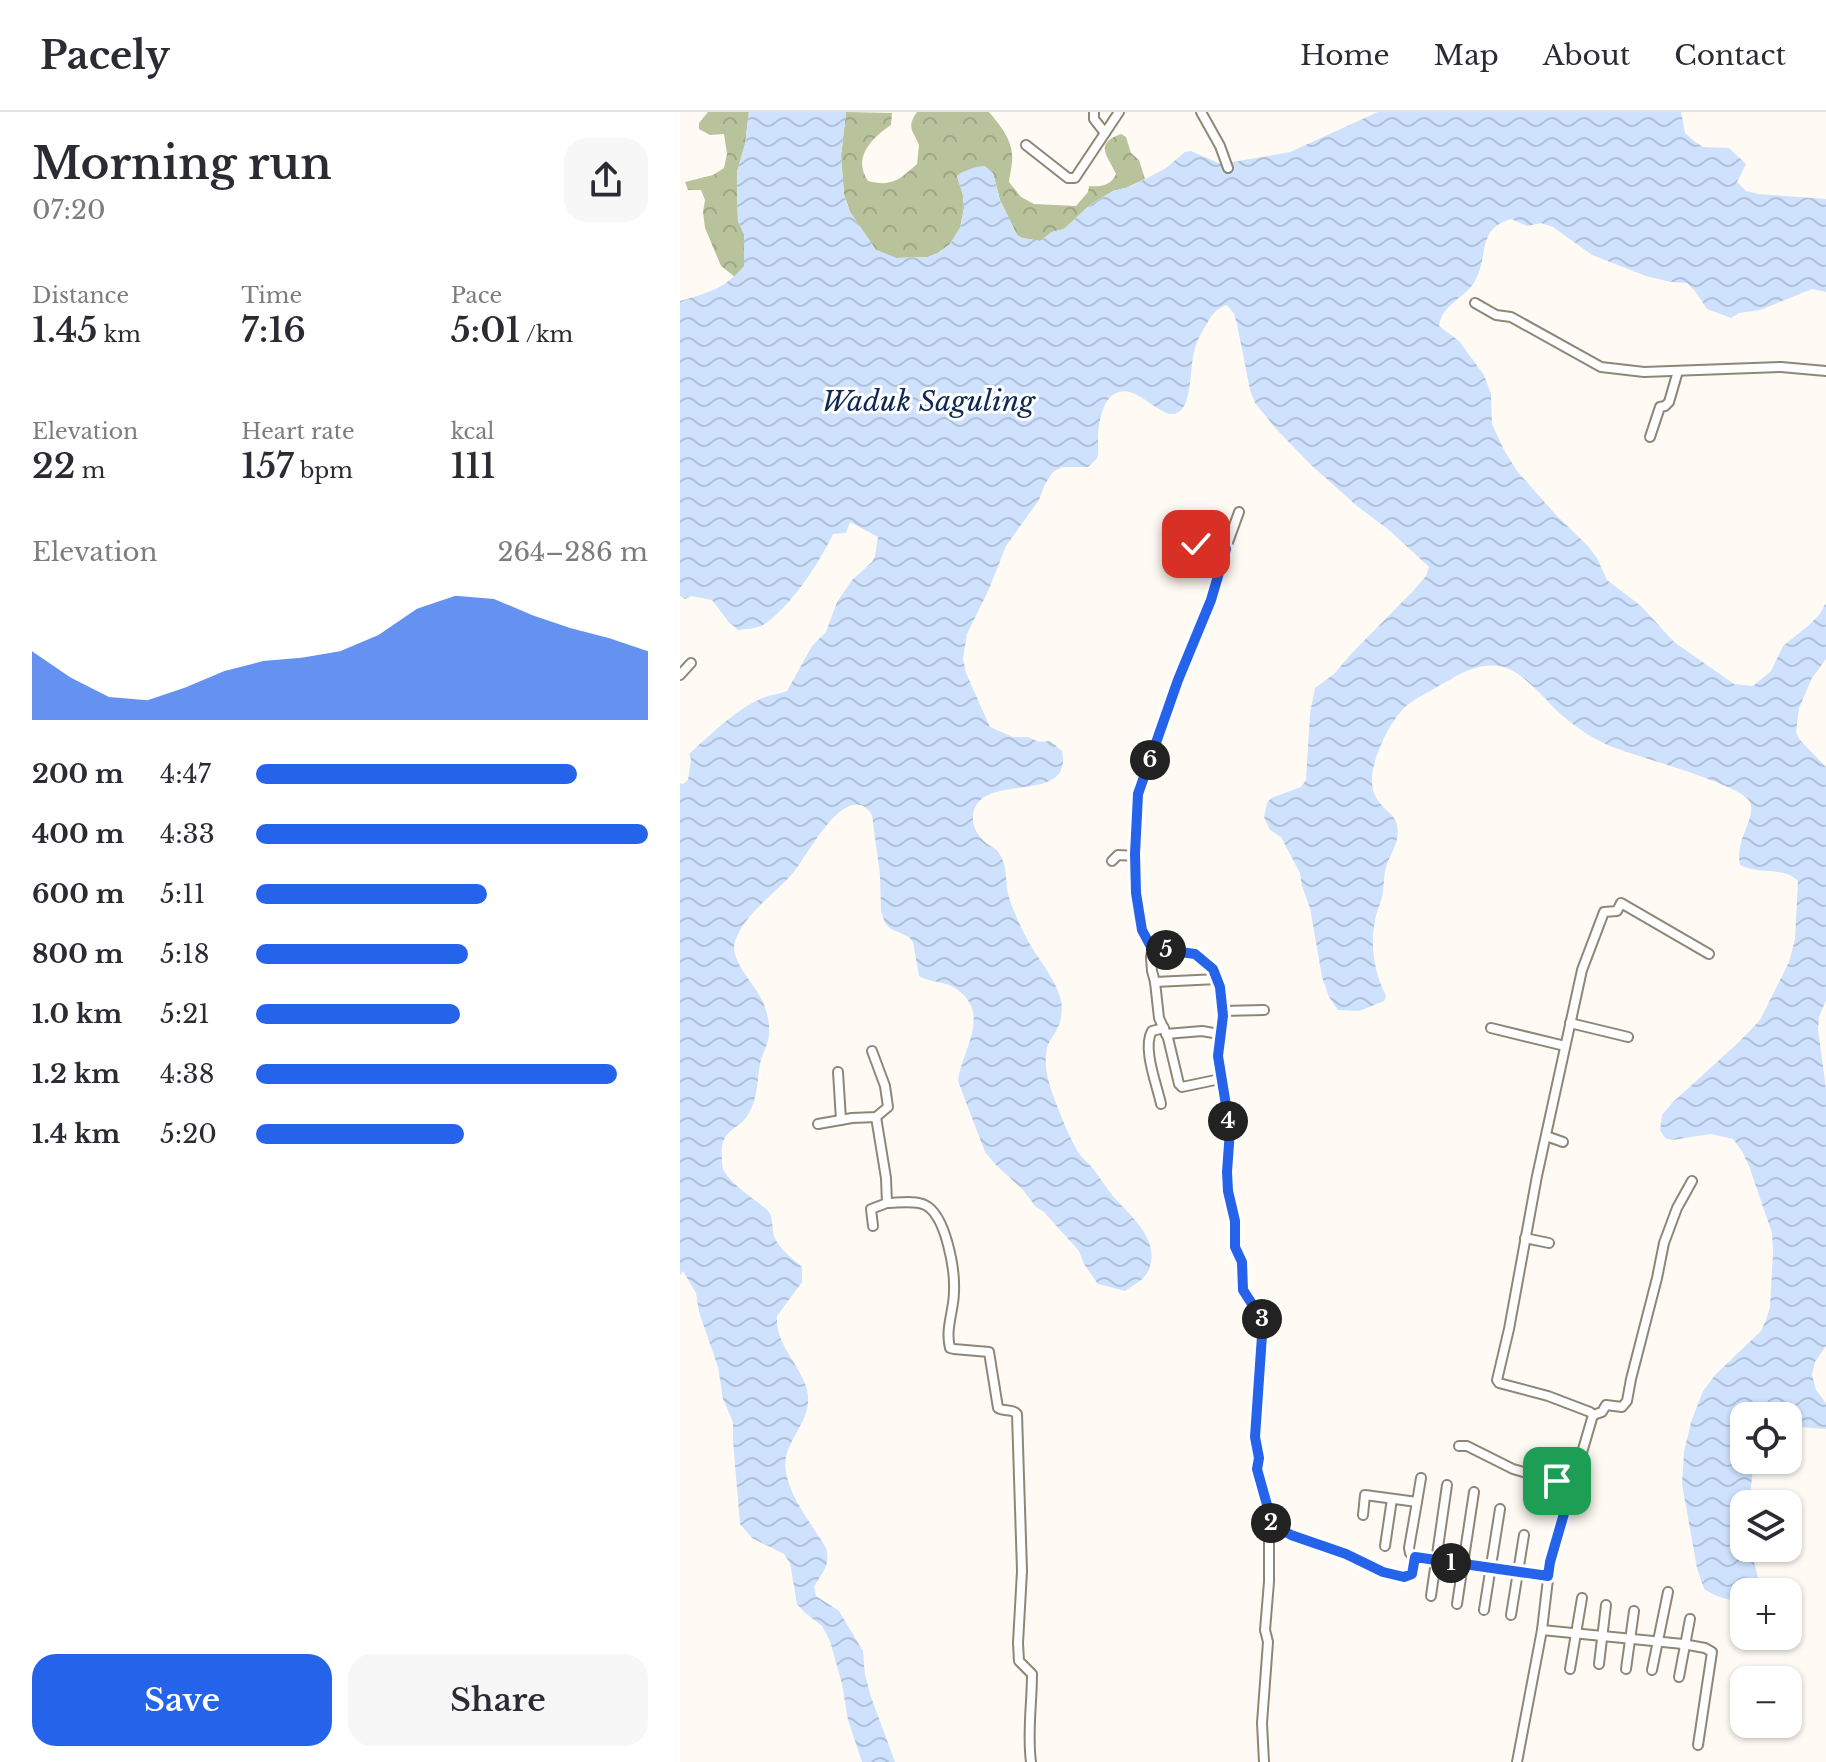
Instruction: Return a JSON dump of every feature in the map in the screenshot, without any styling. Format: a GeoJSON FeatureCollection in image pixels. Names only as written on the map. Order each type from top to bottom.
{"type":"FeatureCollection","features":[{"type":"Feature","properties":{"kind":"street"},"geometry":{"type":"LineString","coordinates":[[1094,112],[1094,119],[1105,133]]}},
{"type":"Feature","properties":{"kind":"street"},"geometry":{"type":"LineString","coordinates":[[1026,145],[1072,178],[1119,112]]}},
{"type":"Feature","properties":{"kind":"street"},"geometry":{"type":"LineString","coordinates":[[1201,112],[1228,168]]}},
{"type":"Feature","properties":{"kind":"street"},"geometry":{"type":"LineString","coordinates":[[1475,303],[1496,315],[1511,317],[1601,367],[1644,372],[1781,367],[1826,371]]}},
{"type":"Feature","properties":{"kind":"street"},"geometry":{"type":"LineString","coordinates":[[1650,437],[1660,407],[1669,402],[1678,371]]}},
{"type":"Feature","properties":{"kind":"street"},"geometry":{"type":"LineString","coordinates":[[1239,512],[1211,600],[1178,680],[1138,794],[1135,856],[1136,893],[1142,930],[1147,941],[1153,947],[1195,954],[1213,969],[1218,979],[1222,1011],[1218,1056],[1230,1130],[1227,1172],[1235,1221],[1235,1247],[1242,1262],[1245,1296],[1263,1321],[1255,1437],[1259,1458],[1257,1469],[1269,1512],[1269,1582],[1265,1628],[1268,1642],[1262,1723],[1264,1762]]}},
{"type":"Feature","properties":{"kind":"street"},"geometry":{"type":"LineString","coordinates":[[1196,544],[1226,549]]}},
{"type":"Feature","properties":{"kind":"street"},"geometry":{"type":"LineString","coordinates":[[680,675],[691,663]]}},
{"type":"Feature","properties":{"kind":"street"},"geometry":{"type":"LineString","coordinates":[[1112,861],[1118,855],[1135,856]]}},
{"type":"Feature","properties":{"kind":"street"},"geometry":{"type":"LineString","coordinates":[[1593,1415],[1548,1396],[1497,1380],[1582,970],[1603,913],[1617,911],[1620,904],[1709,954]]}},
{"type":"Feature","properties":{"kind":"street"},"geometry":{"type":"LineString","coordinates":[[1153,947],[1152,971],[1159,1018],[1180,1086],[1220,1079]]}},
{"type":"Feature","properties":{"kind":"street"},"geometry":{"type":"LineString","coordinates":[[1155,982],[1218,979]]}},
{"type":"Feature","properties":{"kind":"street"},"geometry":{"type":"LineString","coordinates":[[1222,1011],[1264,1010]]}},
{"type":"Feature","properties":{"kind":"street"},"geometry":{"type":"LineString","coordinates":[[1570,1023],[1628,1037]]}},
{"type":"Feature","properties":{"kind":"street"},"geometry":{"type":"LineString","coordinates":[[1491,1028],[1565,1046]]}},
{"type":"Feature","properties":{"kind":"street"},"geometry":{"type":"LineString","coordinates":[[1161,1104],[1150,1059],[1148,1042],[1152,1031],[1219,1034]]}},
{"type":"Feature","properties":{"kind":"street"},"geometry":{"type":"LineString","coordinates":[[818,1124],[876,1117],[888,1107],[885,1086],[872,1051]]}},
{"type":"Feature","properties":{"kind":"street"},"geometry":{"type":"LineString","coordinates":[[838,1072],[841,1120]]}},
{"type":"Feature","properties":{"kind":"street"},"geometry":{"type":"LineString","coordinates":[[876,1117],[887,1203]]}},
{"type":"Feature","properties":{"kind":"street"},"geometry":{"type":"LineString","coordinates":[[1546,1136],[1563,1142]]}},
{"type":"Feature","properties":{"kind":"street"},"geometry":{"type":"LineString","coordinates":[[1593,1415],[1602,1412],[1606,1405],[1622,1407],[1627,1401],[1664,1243],[1677,1208],[1692,1181]]}},
{"type":"Feature","properties":{"kind":"street"},"geometry":{"type":"LineString","coordinates":[[873,1226],[872,1208],[887,1203],[922,1203],[938,1216],[953,1268],[955,1290],[949,1323],[950,1348],[989,1352],[998,1408],[1013,1410],[1017,1414],[1022,1571],[1018,1643],[1019,1661],[1032,1674],[1028,1731],[1031,1762]]}},
{"type":"Feature","properties":{"kind":"street"},"geometry":{"type":"LineString","coordinates":[[1525,1238],[1549,1243]]}},
{"type":"Feature","properties":{"kind":"street"},"geometry":{"type":"LineString","coordinates":[[1517,1762],[1542,1630],[1550,1562],[1593,1415]]}},
{"type":"Feature","properties":{"kind":"street"},"geometry":{"type":"LineString","coordinates":[[1459,1446],[1467,1446],[1513,1469],[1572,1486]]}},
{"type":"Feature","properties":{"kind":"street"},"geometry":{"type":"LineString","coordinates":[[1421,1478],[1409,1548],[1415,1557],[1548,1576]]}},
{"type":"Feature","properties":{"kind":"street"},"geometry":{"type":"LineString","coordinates":[[1431,1596],[1447,1485]]}},
{"type":"Feature","properties":{"kind":"street"},"geometry":{"type":"LineString","coordinates":[[1457,1604],[1474,1492]]}},
{"type":"Feature","properties":{"kind":"street"},"geometry":{"type":"LineString","coordinates":[[1363,1515],[1365,1495],[1417,1502]]}},
{"type":"Feature","properties":{"kind":"street"},"geometry":{"type":"LineString","coordinates":[[1385,1546],[1392,1499]]}},
{"type":"Feature","properties":{"kind":"street"},"geometry":{"type":"LineString","coordinates":[[1484,1610],[1500,1509]]}},
{"type":"Feature","properties":{"kind":"street"},"geometry":{"type":"LineString","coordinates":[[1269,1522],[1291,1535],[1346,1554],[1383,1572],[1404,1577],[1412,1574],[1415,1557]]}},
{"type":"Feature","properties":{"kind":"street"},"geometry":{"type":"LineString","coordinates":[[1511,1615],[1524,1535]]}},
{"type":"Feature","properties":{"kind":"street"},"geometry":{"type":"LineString","coordinates":[[1652,1670],[1668,1592]]}},
{"type":"Feature","properties":{"kind":"street"},"geometry":{"type":"LineString","coordinates":[[1570,1669],[1582,1598]]}},
{"type":"Feature","properties":{"kind":"street"},"geometry":{"type":"LineString","coordinates":[[1599,1664],[1606,1605]]}},
{"type":"Feature","properties":{"kind":"street"},"geometry":{"type":"LineString","coordinates":[[1626,1669],[1634,1611]]}},
{"type":"Feature","properties":{"kind":"street"},"geometry":{"type":"LineString","coordinates":[[1679,1677],[1690,1619]]}},
{"type":"Feature","properties":{"kind":"street"},"geometry":{"type":"LineString","coordinates":[[1542,1630],[1657,1641],[1705,1648],[1712,1652],[1698,1745]]}},
{"type":"Feature","properties":{"kind":"green space"},"geometry":{"type":"Polygon","coordinates":[[[708,112],[749,112],[737,172],[738,221],[744,234],[745,266],[735,277],[721,266],[705,228],[705,200],[701,190],[688,190],[685,182],[713,175],[724,168],[727,154],[724,134],[710,135],[699,129],[699,123],[708,112]]]}},
{"type":"Feature","properties":{"kind":"green space"},"geometry":{"type":"Polygon","coordinates":[[[846,112],[892,113],[891,125],[871,142],[863,156],[862,164],[868,181],[895,181],[917,164],[919,145],[911,126],[917,112],[989,112],[1011,148],[1009,182],[1021,197],[1034,204],[1076,206],[1088,192],[1089,186],[1101,186],[1111,181],[1116,174],[1105,146],[1121,134],[1126,137],[1131,153],[1139,160],[1145,179],[1113,191],[1090,205],[1064,229],[1052,232],[1040,241],[1017,235],[1000,200],[993,173],[965,172],[957,176],[964,208],[960,228],[950,244],[928,257],[896,258],[876,250],[850,212],[844,194],[841,156],[846,112]]]}},
{"type":"Feature","properties":{"kind":"water","name":"Waduk Saguling"},"geometry":{"type":"Polygon","coordinates":[[[749,112],[846,112],[841,156],[844,194],[850,212],[876,250],[896,258],[928,257],[950,244],[960,228],[964,208],[957,176],[974,168],[985,166],[993,173],[1000,200],[1017,235],[1040,241],[1052,232],[1064,229],[1090,205],[1113,191],[1132,186],[1166,168],[1185,152],[1191,151],[1221,164],[1290,152],[1378,112],[1681,112],[1685,133],[1694,141],[1703,147],[1729,148],[1746,164],[1737,182],[1746,191],[1826,199],[1826,292],[1812,289],[1731,318],[1707,309],[1687,283],[1646,276],[1592,255],[1553,227],[1541,223],[1527,226],[1511,219],[1500,223],[1488,236],[1476,279],[1445,312],[1439,326],[1459,341],[1484,375],[1491,394],[1492,424],[1517,471],[1588,546],[1607,580],[1641,606],[1674,642],[1734,684],[1753,686],[1771,671],[1783,646],[1819,615],[1826,603],[1826,659],[1812,678],[1799,708],[1796,732],[1826,767],[1826,1000],[1818,1029],[1826,1089],[1826,1346],[1815,1362],[1812,1375],[1816,1390],[1826,1403],[1826,1429],[1802,1427],[1802,1402],[1730,1402],[1730,1474],[1752,1474],[1751,1490],[1730,1490],[1730,1562],[1754,1562],[1758,1578],[1730,1578],[1730,1599],[1704,1589],[1697,1568],[1682,1484],[1684,1452],[1703,1391],[1716,1374],[1761,1331],[1766,1320],[1770,1307],[1772,1233],[1749,1166],[1733,1139],[1711,1134],[1672,1140],[1665,1138],[1660,1130],[1662,1115],[1673,1102],[1760,1020],[1789,962],[1795,939],[1798,881],[1786,874],[1740,865],[1740,847],[1751,815],[1750,802],[1743,795],[1708,779],[1598,740],[1580,730],[1508,668],[1474,668],[1406,706],[1391,725],[1380,747],[1372,787],[1377,799],[1395,820],[1398,831],[1386,867],[1373,939],[1374,959],[1386,996],[1384,1001],[1359,1011],[1338,1010],[1329,997],[1322,977],[1310,908],[1300,873],[1281,837],[1270,830],[1264,817],[1271,798],[1301,787],[1306,780],[1310,713],[1315,688],[1334,674],[1414,590],[1426,576],[1429,567],[1310,464],[1255,403],[1237,324],[1227,305],[1212,316],[1197,342],[1188,395],[1180,411],[1173,414],[1165,412],[1128,392],[1114,394],[1101,415],[1096,459],[1088,467],[1062,467],[1053,472],[1039,500],[1006,546],[967,634],[963,658],[966,673],[990,727],[1013,737],[1050,741],[1062,751],[1062,768],[1054,779],[990,794],[978,802],[973,823],[980,836],[1002,858],[1014,911],[1060,997],[1060,1020],[1046,1056],[1054,1098],[1079,1154],[1146,1236],[1152,1255],[1146,1274],[1125,1291],[1098,1284],[1079,1251],[985,1152],[958,1081],[972,1032],[972,1009],[955,988],[919,976],[913,942],[885,923],[881,911],[872,815],[862,806],[851,805],[828,823],[794,872],[745,922],[735,941],[739,964],[765,1008],[769,1035],[753,1105],[746,1118],[723,1141],[722,1166],[736,1185],[768,1211],[776,1241],[802,1267],[802,1282],[777,1316],[780,1336],[804,1381],[808,1401],[788,1451],[786,1472],[797,1502],[826,1548],[827,1564],[814,1587],[816,1596],[839,1611],[863,1651],[871,1697],[895,1762],[862,1762],[848,1720],[830,1641],[822,1626],[797,1604],[790,1563],[784,1554],[752,1538],[740,1524],[733,1422],[723,1399],[718,1367],[699,1312],[696,1293],[683,1271],[680,1275],[680,783],[688,780],[689,754],[715,731],[752,703],[787,691],[812,646],[826,632],[837,602],[852,580],[872,562],[878,537],[850,522],[846,533],[833,534],[793,597],[773,618],[757,627],[738,630],[712,600],[680,596],[680,301],[723,285],[744,266],[744,234],[738,221],[737,172],[749,112]]]}},
{"type":"Feature","properties":{"kind":"route"},"geometry":{"type":"LineString","coordinates":[[1196,544],[1226,549],[1211,600],[1178,680],[1138,794],[1136,893],[1142,930],[1150,945],[1195,954],[1213,969],[1220,987],[1223,1016],[1218,1056],[1230,1130],[1227,1172],[1235,1221],[1235,1247],[1242,1262],[1245,1296],[1263,1321],[1255,1437],[1259,1458],[1257,1469],[1269,1522],[1291,1535],[1346,1554],[1383,1572],[1404,1577],[1412,1574],[1415,1557],[1548,1576],[1572,1486],[1557,1481]]}}]}
